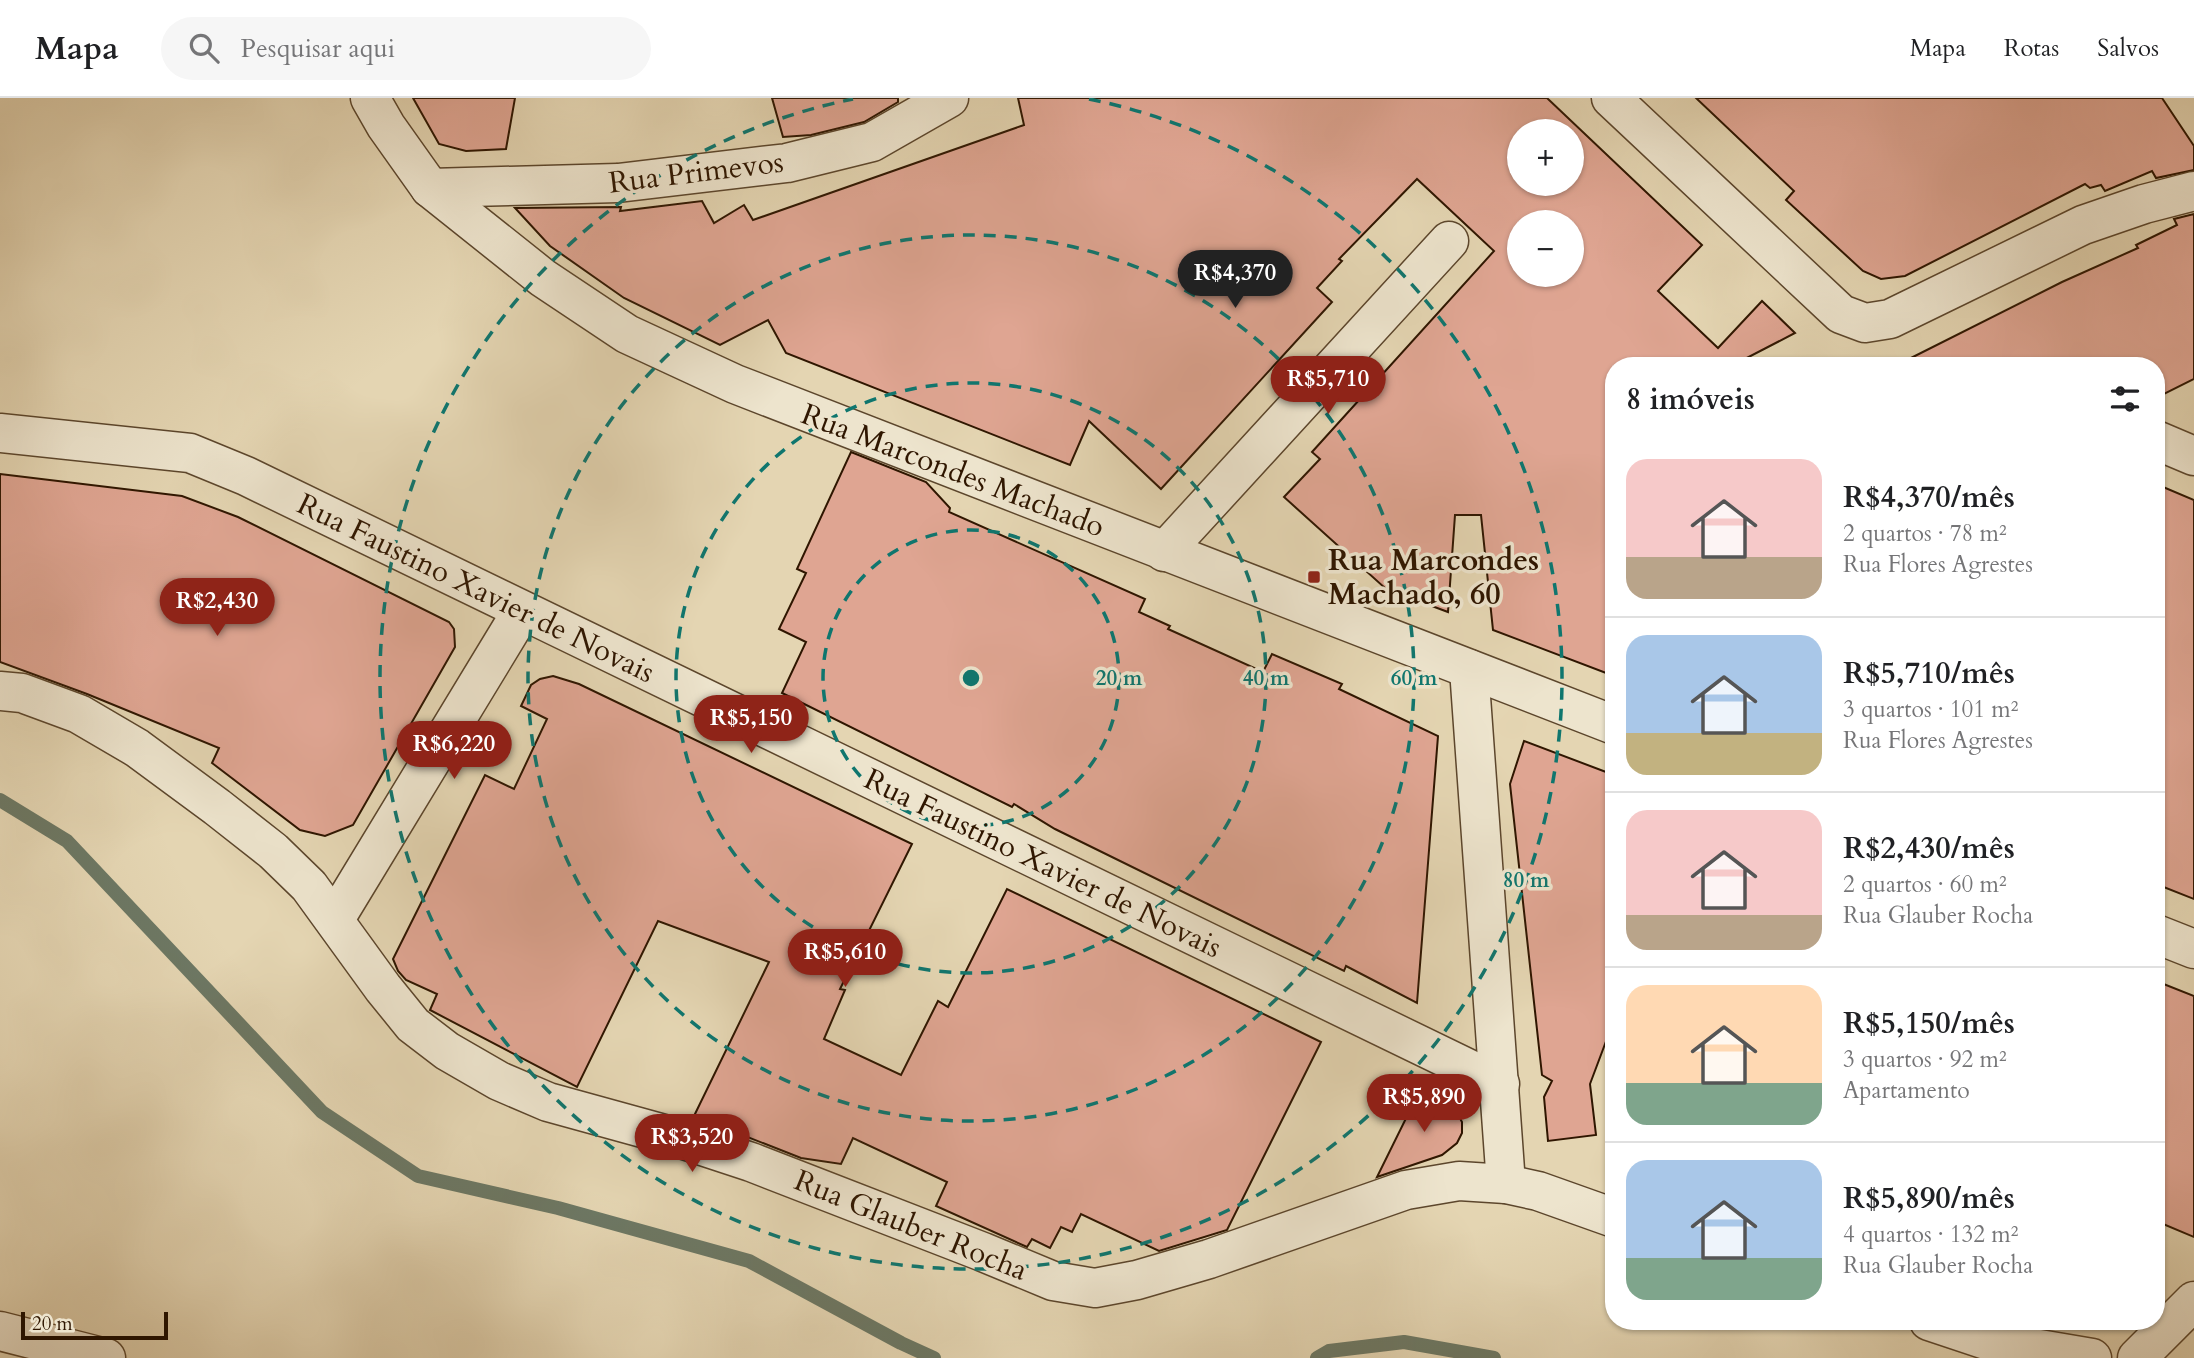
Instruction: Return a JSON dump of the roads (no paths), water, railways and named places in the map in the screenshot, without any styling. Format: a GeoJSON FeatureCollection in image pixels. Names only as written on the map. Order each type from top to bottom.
{"type":"FeatureCollection","features":[{"type":"Feature","properties":{"kind":"street","name":"Rua Marcondes Machado"},"geometry":{"type":"LineString","coordinates":[[370,98],[386,126],[430,188],[543,278],[627,334],[735,384],[1605,722]]}},
{"type":"Feature","properties":{"kind":"street","name":"Rua Primevos"},"geometry":{"type":"LineString","coordinates":[[430,188],[618,183],[787,163],[872,142],[949,98]]}},
{"type":"Feature","properties":{"kind":"street"},"geometry":{"type":"LineString","coordinates":[[1619,101],[1841,314],[1866,323],[1890,319],[2084,225],[2144,204],[2194,191]]}},
{"type":"Feature","properties":{"kind":"street"},"geometry":{"type":"LineString","coordinates":[[1164,552],[1449,240]]}},
{"type":"Feature","properties":{"kind":"street","name":"Rua Faustino Xavier de Novais"},"geometry":{"type":"LineString","coordinates":[[0,433],[190,453],[246,476],[1500,1084]]}},
{"type":"Feature","properties":{"kind":"street"},"geometry":{"type":"LineString","coordinates":[[2165,444],[2194,456]]}},
{"type":"Feature","properties":{"kind":"street"},"geometry":{"type":"LineString","coordinates":[[335,919],[522,611]]}},
{"type":"Feature","properties":{"kind":"street"},"geometry":{"type":"LineString","coordinates":[[1469,669],[1506,1184]]}},
{"type":"Feature","properties":{"kind":"street","name":"Rua Glauber Rocha"},"geometry":{"type":"LineString","coordinates":[[0,691],[22,693],[79,714],[137,748],[273,851],[309,886],[413,1025],[447,1051],[499,1081],[548,1102],[675,1137],[751,1162],[1053,1281],[1095,1288],[1137,1280],[1209,1259],[1406,1190],[1459,1181],[1506,1184],[1538,1191],[1605,1215]]}},
{"type":"Feature","properties":{"kind":"street"},"geometry":{"type":"LineString","coordinates":[[2165,938],[2194,949]]}},
{"type":"Feature","properties":{"kind":"street"},"geometry":{"type":"LineString","coordinates":[[2137,1358],[2194,1301]]}},
{"type":"Feature","properties":{"kind":"street"},"geometry":{"type":"LineString","coordinates":[[1956,1330],[1986,1340],[2092,1358]]}},
{"type":"Feature","properties":{"kind":"street"},"geometry":{"type":"LineString","coordinates":[[0,1331],[106,1358]]}},
{"type":"Feature","properties":{"kind":"waterway"},"geometry":{"type":"LineString","coordinates":[[0,800],[67,841],[322,1112],[418,1176],[558,1208],[749,1261],[934,1358]]}},
{"type":"Feature","properties":{"kind":"waterway"},"geometry":{"type":"LineString","coordinates":[[1317,1358],[1329,1351],[1404,1342],[1494,1358]]}},
{"type":"Feature","properties":{"kind":"place","name":"Rua Marcondes Machado, 60"},"geometry":{"type":"Point","coordinates":[1314,577]}}]}
